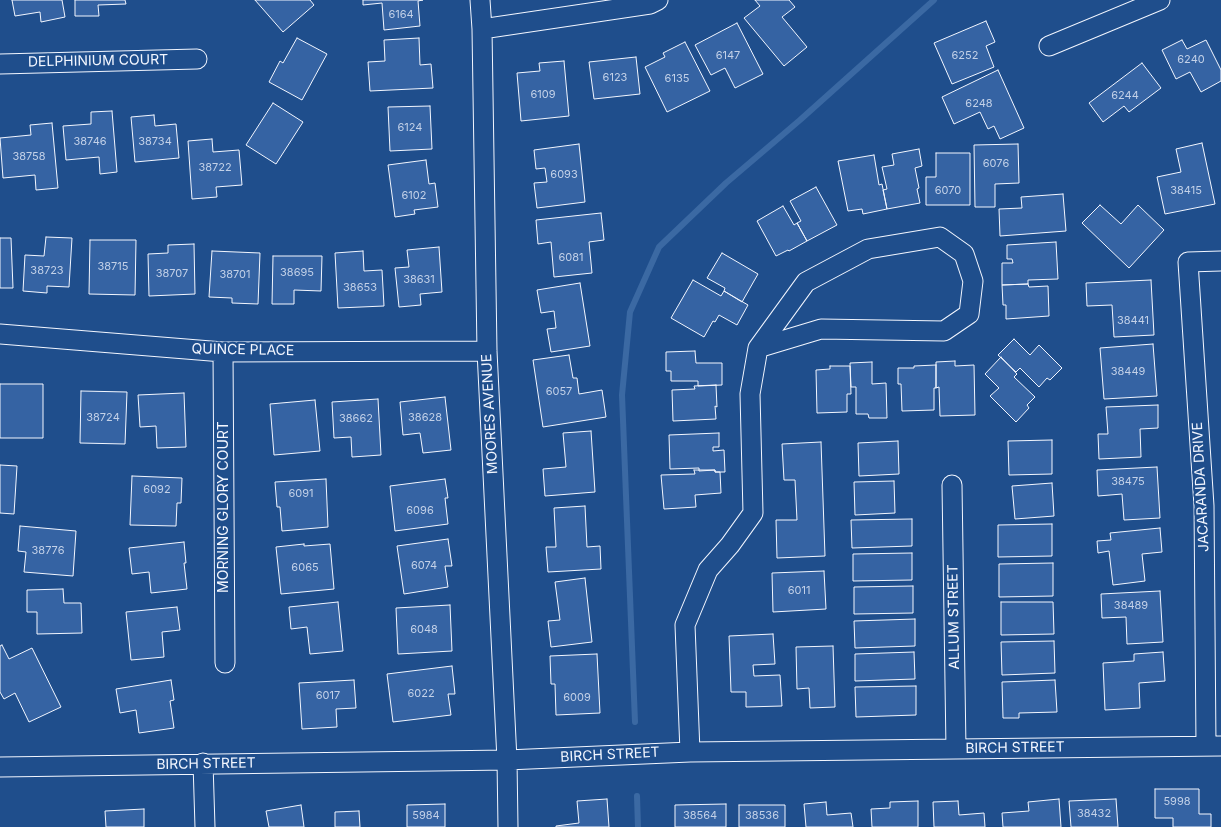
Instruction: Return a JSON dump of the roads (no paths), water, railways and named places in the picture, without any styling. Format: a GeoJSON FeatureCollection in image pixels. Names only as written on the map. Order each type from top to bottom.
{"type":"FeatureCollection","features":[{"type":"Feature","properties":{"kind":"street","name":"MOORES AVENUE"},"geometry":{"type":"LineString","coordinates":[[480,0],[487,351],[507,760],[508,827]]}},
{"type":"Feature","properties":{"kind":"street"},"geometry":{"type":"LineString","coordinates":[[482,29],[650,4],[658,0]]}},
{"type":"Feature","properties":{"kind":"street"},"geometry":{"type":"LineString","coordinates":[[1049,46],[1160,0]]}},
{"type":"Feature","properties":{"kind":"street","name":"DELPHINIUM COURT"},"geometry":{"type":"LineString","coordinates":[[0,64],[197,59]]}},
{"type":"Feature","properties":{"kind":"street"},"geometry":{"type":"LineString","coordinates":[[690,752],[685,625],[708,570],[730,545],[753,513],[750,394],[758,348],[806,282],[868,250],[940,237],[964,254],[973,281],[969,314],[944,331],[821,329],[758,348]]}},
{"type":"Feature","properties":{"kind":"street","name":"JACARANDA DRIVE"},"geometry":{"type":"LineString","coordinates":[[1214,746],[1213,506],[1188,262],[1221,261]]}},
{"type":"Feature","properties":{"kind":"street","name":"QUINCE PLACE"},"geometry":{"type":"LineString","coordinates":[[0,334],[223,352],[487,351]]}},
{"type":"Feature","properties":{"kind":"street","name":"MORNING GLORY COURT"},"geometry":{"type":"LineString","coordinates":[[223,352],[225,663]]}},
{"type":"Feature","properties":{"kind":"street","name":"ALLUM STREET"},"geometry":{"type":"LineString","coordinates":[[952,485],[956,749]]}},
{"type":"Feature","properties":{"kind":"street","name":"BIRCH STREET"},"geometry":{"type":"LineString","coordinates":[[0,767],[507,760],[690,752],[1214,746]]}},
{"type":"Feature","properties":{"kind":"street"},"geometry":{"type":"LineString","coordinates":[[203,764],[205,827]]}},
{"type":"Feature","properties":{"kind":"waterway"},"geometry":{"type":"LineString","coordinates":[[635,722],[622,395],[630,312],[659,247],[726,183],[800,120],[934,0]]}},
{"type":"Feature","properties":{"kind":"waterway"},"geometry":{"type":"LineString","coordinates":[[637,796],[638,827]]}}]}
